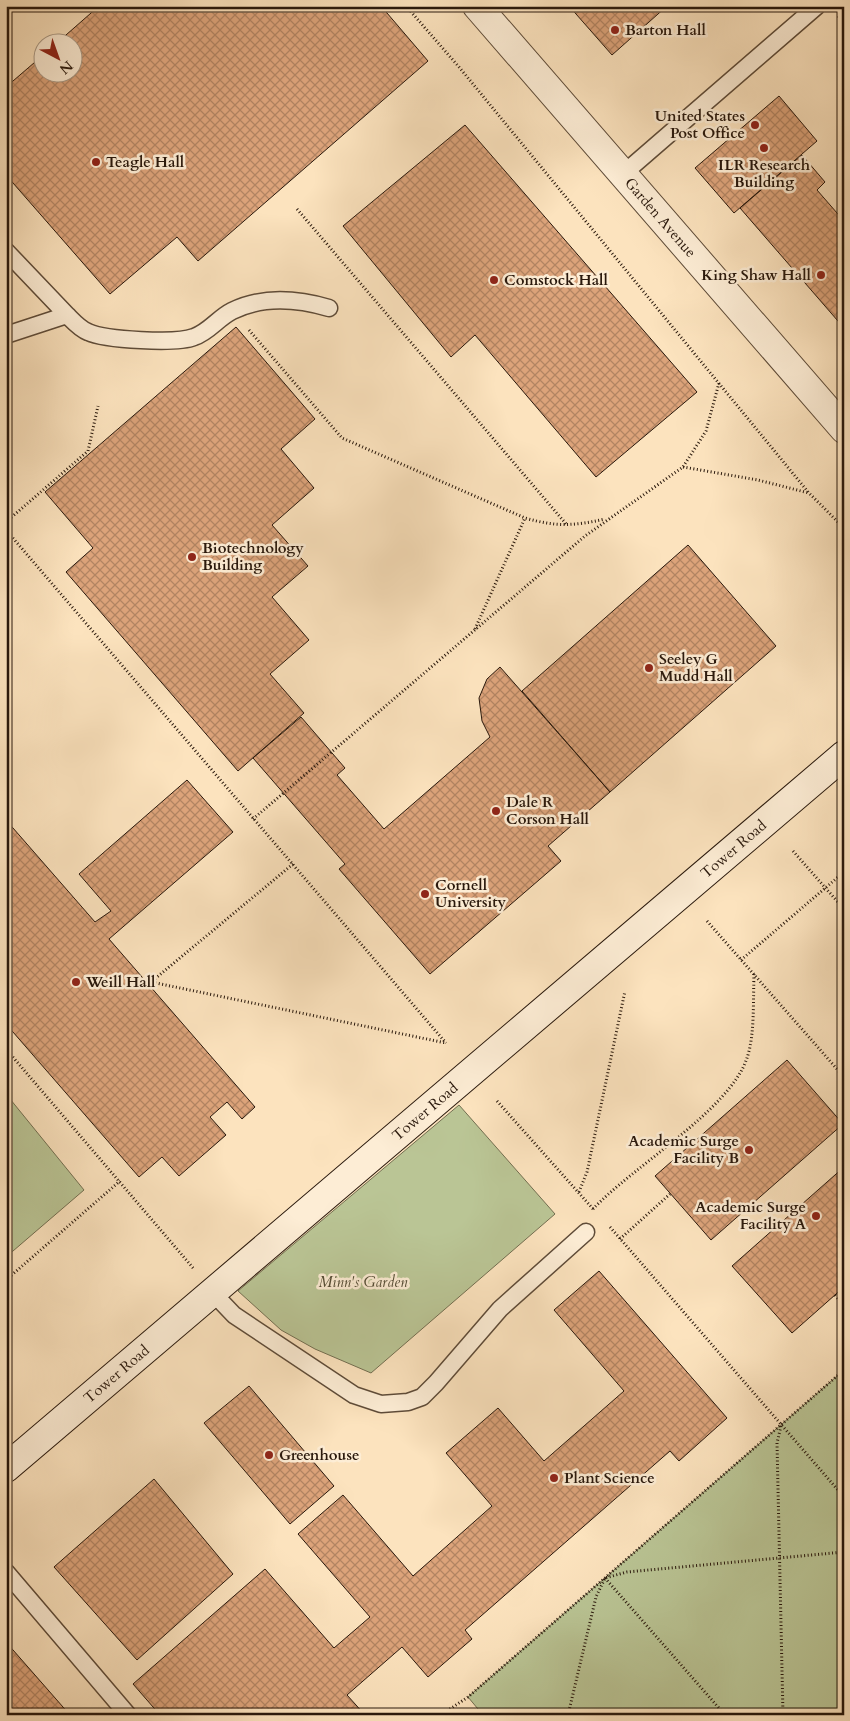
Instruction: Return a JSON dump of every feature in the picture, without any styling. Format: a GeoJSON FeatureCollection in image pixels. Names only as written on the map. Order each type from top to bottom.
{"type":"FeatureCollection","features":[{"type":"Feature","properties":{"kind":"street","name":"Garden Avenue"},"geometry":{"type":"LineString","coordinates":[[477,6],[844,430]]}},
{"type":"Feature","properties":{"kind":"street","name":"Tower Road"},"geometry":{"type":"LineString","coordinates":[[6,1468],[844,755]]}},
{"type":"Feature","properties":{"kind":"lane"},"geometry":{"type":"LineString","coordinates":[[623,174],[817,6]]}},
{"type":"Feature","properties":{"kind":"lane"},"geometry":{"type":"LineString","coordinates":[[6,251],[67,316],[87,332],[101,336],[183,340],[201,335],[232,311],[271,300],[304,301],[329,308]]}},
{"type":"Feature","properties":{"kind":"lane"},"geometry":{"type":"LineString","coordinates":[[6,335],[67,316]]}},
{"type":"Feature","properties":{"kind":"lane"},"geometry":{"type":"LineString","coordinates":[[213,1293],[234,1316],[354,1396],[381,1404],[408,1402],[422,1396],[436,1383],[500,1309],[586,1232]]}},
{"type":"Feature","properties":{"kind":"lane"},"geometry":{"type":"LineString","coordinates":[[6,1572],[128,1715]]}},
{"type":"Feature","properties":{"kind":"path"},"geometry":{"type":"LineString","coordinates":[[406,6],[720,383],[809,493],[844,528]]}},
{"type":"Feature","properties":{"kind":"path"},"geometry":{"type":"LineString","coordinates":[[297,209],[567,525]]}},
{"type":"Feature","properties":{"kind":"path"},"geometry":{"type":"LineString","coordinates":[[247,328],[342,438],[525,518],[550,526],[606,519]]}},
{"type":"Feature","properties":{"kind":"path"},"geometry":{"type":"LineString","coordinates":[[253,820],[606,519],[683,467],[706,431],[720,383]]}},
{"type":"Feature","properties":{"kind":"path"},"geometry":{"type":"LineString","coordinates":[[6,522],[88,451],[98,406]]}},
{"type":"Feature","properties":{"kind":"path"},"geometry":{"type":"LineString","coordinates":[[683,467],[758,480],[809,493]]}},
{"type":"Feature","properties":{"kind":"path"},"geometry":{"type":"LineString","coordinates":[[474,631],[525,518]]}},
{"type":"Feature","properties":{"kind":"path"},"geometry":{"type":"LineString","coordinates":[[6,530],[253,820],[293,864],[446,1043],[151,982],[293,864]]}},
{"type":"Feature","properties":{"kind":"path"},"geometry":{"type":"LineString","coordinates":[[793,851],[844,909]]}},
{"type":"Feature","properties":{"kind":"path"},"geometry":{"type":"LineString","coordinates":[[741,960],[844,872]]}},
{"type":"Feature","properties":{"kind":"path"},"geometry":{"type":"LineString","coordinates":[[707,921],[844,1078]]}},
{"type":"Feature","properties":{"kind":"path"},"geometry":{"type":"LineString","coordinates":[[593,1208],[708,1110],[734,1082],[748,1056],[754,974]]}},
{"type":"Feature","properties":{"kind":"path"},"geometry":{"type":"LineString","coordinates":[[579,1192],[587,1172],[625,992]]}},
{"type":"Feature","properties":{"kind":"path"},"geometry":{"type":"LineString","coordinates":[[6,1049],[120,1181],[213,1293]]}},
{"type":"Feature","properties":{"kind":"path"},"geometry":{"type":"LineString","coordinates":[[497,1100],[599,1215]]}},
{"type":"Feature","properties":{"kind":"path"},"geometry":{"type":"LineString","coordinates":[[6,1280],[120,1181]]}},
{"type":"Feature","properties":{"kind":"path"},"geometry":{"type":"LineString","coordinates":[[620,1239],[670,1194]]}},
{"type":"Feature","properties":{"kind":"path"},"geometry":{"type":"LineString","coordinates":[[604,1221],[844,1497]]}},
{"type":"Feature","properties":{"kind":"path"},"geometry":{"type":"LineString","coordinates":[[835,1295],[844,1306]]}},
{"type":"Feature","properties":{"kind":"path"},"geometry":{"type":"LineString","coordinates":[[441,1715],[468,1697],[844,1370]]}},
{"type":"Feature","properties":{"kind":"path"},"geometry":{"type":"LineString","coordinates":[[781,1425],[777,1443],[782,1715]]}},
{"type":"Feature","properties":{"kind":"path"},"geometry":{"type":"LineString","coordinates":[[604,1578],[627,1572],[844,1552]]}},
{"type":"Feature","properties":{"kind":"path"},"geometry":{"type":"LineString","coordinates":[[568,1715],[596,1597],[604,1578]]}},
{"type":"Feature","properties":{"kind":"path"},"geometry":{"type":"LineString","coordinates":[[604,1578],[725,1715]]}},
{"type":"Feature","properties":{"kind":"green space"},"geometry":{"type":"Polygon","coordinates":[[[6,1094],[84,1190],[6,1257],[6,1094]]]}},
{"type":"Feature","properties":{"kind":"green space","name":"Minn's Garden"},"geometry":{"type":"Polygon","coordinates":[[[459,1105],[555,1214],[371,1373],[315,1349],[281,1330],[238,1291],[459,1105]]]}},
{"type":"Feature","properties":{"kind":"green space"},"geometry":{"type":"Polygon","coordinates":[[[844,1370],[844,1715],[483,1715],[468,1697],[844,1370]]]}},
{"type":"Feature","properties":{"kind":"building","name":"Teagle Hall"},"geometry":{"type":"Polygon","coordinates":[[[99,6],[381,6],[428,61],[198,261],[177,237],[110,294],[6,175],[6,87],[32,65],[32,82],[82,82],[82,32],[69,32],[99,6]]]}},
{"type":"Feature","properties":{"kind":"building","name":"Barton Hall"},"geometry":{"type":"Polygon","coordinates":[[[569,6],[667,6],[612,55],[569,6]]]}},
{"type":"Feature","properties":{"kind":"building","name":"ILR Research Building"},"geometry":{"type":"Polygon","coordinates":[[[779,96],[817,141],[734,213],[695,168],[779,96]]]}},
{"type":"Feature","properties":{"kind":"building","name":"Comstock Hall"},"geometry":{"type":"Polygon","coordinates":[[[465,125],[697,392],[596,477],[475,335],[451,357],[343,226],[465,125]]]}},
{"type":"Feature","properties":{"kind":"building","name":"King Shaw Hall"},"geometry":{"type":"Polygon","coordinates":[[[802,155],[825,182],[817,190],[844,221],[844,328],[740,208],[802,155]]]}},
{"type":"Feature","properties":{"kind":"building","name":"Biotechnology Building"},"geometry":{"type":"Polygon","coordinates":[[[236,327],[315,419],[281,449],[314,488],[272,525],[308,566],[272,597],[309,640],[270,674],[304,713],[238,771],[66,572],[93,548],[45,492],[236,327]]]}},
{"type":"Feature","properties":{"kind":"building","name":"Seeley G Mudd Hall"},"geometry":{"type":"Polygon","coordinates":[[[688,545],[776,646],[610,792],[522,691],[688,545]]]}},
{"type":"Feature","properties":{"kind":"building","name":"Dale R Corson Hall"},"geometry":{"type":"Polygon","coordinates":[[[500,667],[610,792],[548,846],[561,861],[430,974],[339,869],[345,864],[253,758],[301,717],[345,768],[337,775],[384,829],[490,737],[482,721],[479,698],[487,679],[500,667]]]}},
{"type":"Feature","properties":{"kind":"building","name":"Weill Hall"},"geometry":{"type":"Polygon","coordinates":[[[187,780],[233,832],[109,939],[255,1107],[242,1119],[227,1102],[210,1117],[226,1135],[179,1176],[162,1157],[139,1177],[6,1024],[6,820],[95,922],[111,911],[79,874],[187,780]]]}},
{"type":"Feature","properties":{"kind":"building","name":"Academic Surge Facility B"},"geometry":{"type":"Polygon","coordinates":[[[787,1060],[843,1124],[711,1240],[655,1176],[787,1060]]]}},
{"type":"Feature","properties":{"kind":"building","name":"Academic Surge Facility A"},"geometry":{"type":"Polygon","coordinates":[[[844,1167],[844,1287],[792,1333],[732,1266],[844,1167]]]}},
{"type":"Feature","properties":{"kind":"building","name":"Plant Science"},"geometry":{"type":"Polygon","coordinates":[[[599,1271],[727,1418],[679,1461],[670,1451],[465,1630],[472,1639],[428,1677],[402,1647],[347,1695],[365,1715],[160,1715],[133,1684],[265,1569],[334,1648],[370,1617],[298,1534],[343,1495],[413,1576],[492,1506],[446,1453],[498,1408],[544,1461],[624,1391],[554,1310],[599,1271]]]}},
{"type":"Feature","properties":{"kind":"building","name":"Greenhouse"},"geometry":{"type":"Polygon","coordinates":[[[249,1386],[334,1486],[290,1524],[204,1423],[249,1386]]]}},
{"type":"Feature","properties":{"kind":"building"},"geometry":{"type":"Polygon","coordinates":[[[154,1479],[233,1574],[137,1660],[54,1567],[154,1479]]]}},
{"type":"Feature","properties":{"kind":"building"},"geometry":{"type":"Polygon","coordinates":[[[6,1642],[70,1715],[6,1715],[6,1642]]]}},
{"type":"Feature","properties":{"kind":"place","name":"Barton Hall"},"geometry":{"type":"Point","coordinates":[615,30]}},
{"type":"Feature","properties":{"kind":"place","name":"United States Post Office"},"geometry":{"type":"Point","coordinates":[755,125]}},
{"type":"Feature","properties":{"kind":"place","name":"ILR Research Building"},"geometry":{"type":"Point","coordinates":[764,148]}},
{"type":"Feature","properties":{"kind":"place","name":"Teagle Hall"},"geometry":{"type":"Point","coordinates":[96,162]}},
{"type":"Feature","properties":{"kind":"place","name":"King Shaw Hall"},"geometry":{"type":"Point","coordinates":[821,275]}},
{"type":"Feature","properties":{"kind":"place","name":"Comstock Hall"},"geometry":{"type":"Point","coordinates":[494,280]}},
{"type":"Feature","properties":{"kind":"place","name":"Biotechnology Building"},"geometry":{"type":"Point","coordinates":[192,557]}},
{"type":"Feature","properties":{"kind":"place","name":"Seeley G Mudd Hall"},"geometry":{"type":"Point","coordinates":[649,668]}},
{"type":"Feature","properties":{"kind":"place","name":"Dale R Corson Hall"},"geometry":{"type":"Point","coordinates":[496,811]}},
{"type":"Feature","properties":{"kind":"place","name":"Cornell University"},"geometry":{"type":"Point","coordinates":[425,894]}},
{"type":"Feature","properties":{"kind":"place","name":"Weill Hall"},"geometry":{"type":"Point","coordinates":[76,982]}},
{"type":"Feature","properties":{"kind":"place","name":"Academic Surge Facility B"},"geometry":{"type":"Point","coordinates":[749,1150]}},
{"type":"Feature","properties":{"kind":"place","name":"Academic Surge Facility A"},"geometry":{"type":"Point","coordinates":[816,1216]}},
{"type":"Feature","properties":{"kind":"place","name":"Greenhouse"},"geometry":{"type":"Point","coordinates":[269,1455]}},
{"type":"Feature","properties":{"kind":"place","name":"Plant Science"},"geometry":{"type":"Point","coordinates":[554,1478]}}]}
